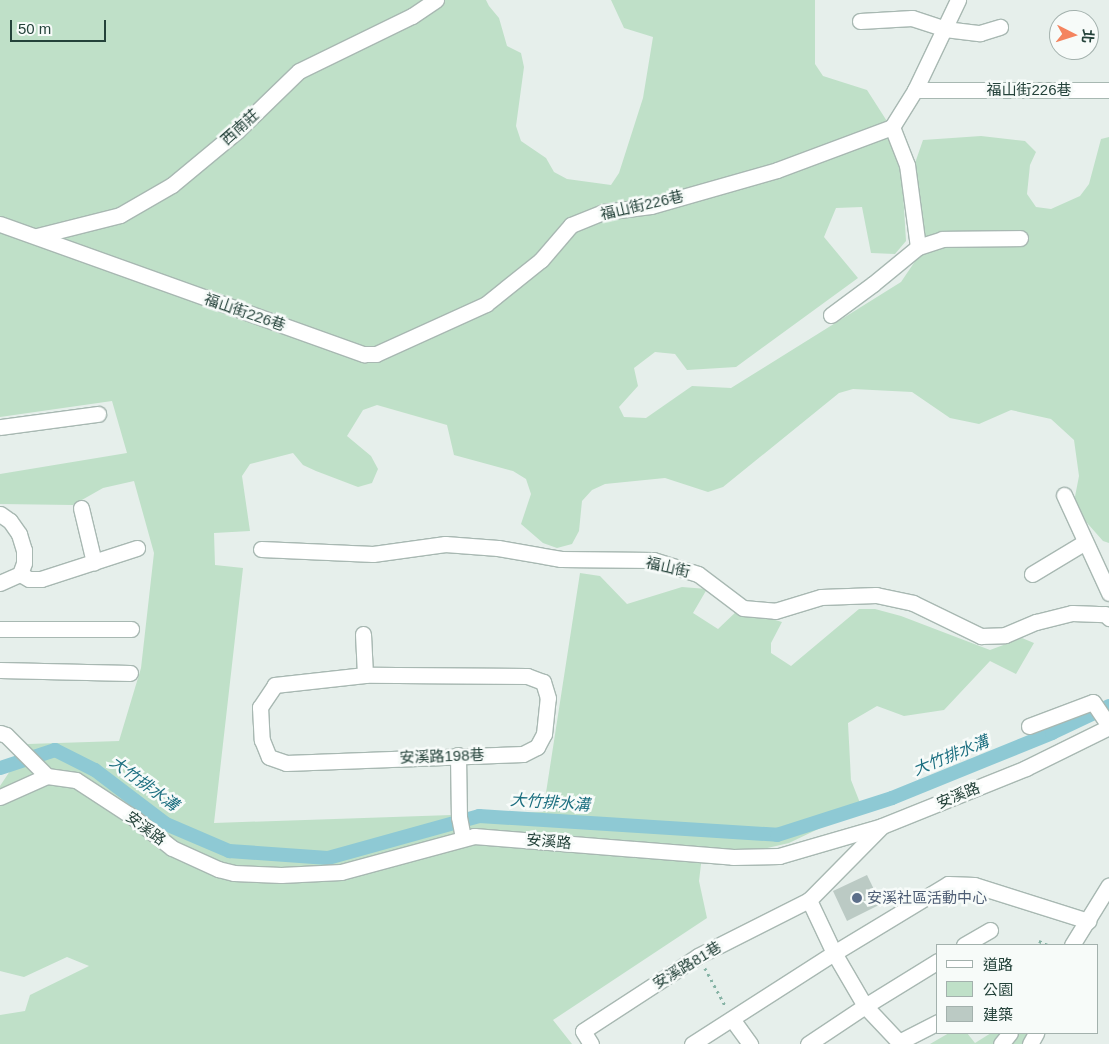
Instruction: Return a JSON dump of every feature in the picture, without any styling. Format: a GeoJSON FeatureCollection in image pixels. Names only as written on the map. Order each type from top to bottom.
{"type":"FeatureCollection","features":[{"type":"Feature","properties":{"kind":"street","name":"西南莊"},"geometry":{"type":"LineString","coordinates":[[37,236],[120,215],[172,184],[237,131],[299,70],[412,16],[436,0]]}},
{"type":"Feature","properties":{"kind":"street"},"geometry":{"type":"LineString","coordinates":[[918,247],[907,165],[892,127],[915,90],[958,0]]}},
{"type":"Feature","properties":{"kind":"street"},"geometry":{"type":"LineString","coordinates":[[860,21],[912,18],[945,29],[980,33],[1000,27]]}},
{"type":"Feature","properties":{"kind":"street","name":"福山街226巷"},"geometry":{"type":"LineString","coordinates":[[915,90],[1109,90]]}},
{"type":"Feature","properties":{"kind":"street","name":"福山街226巷"},"geometry":{"type":"LineString","coordinates":[[0,224],[364,354],[376,354],[486,304],[541,260],[571,225],[604,212],[651,206],[777,170],[892,127]]}},
{"type":"Feature","properties":{"kind":"street"},"geometry":{"type":"LineString","coordinates":[[831,315],[874,284],[918,247],[942,239],[1020,238]]}},
{"type":"Feature","properties":{"kind":"street"},"geometry":{"type":"LineString","coordinates":[[0,427],[98,414]]}},
{"type":"Feature","properties":{"kind":"street"},"geometry":{"type":"LineString","coordinates":[[1064,495],[1109,593]]}},
{"type":"Feature","properties":{"kind":"street"},"geometry":{"type":"LineString","coordinates":[[80,508],[94,562]]}},
{"type":"Feature","properties":{"kind":"street"},"geometry":{"type":"LineString","coordinates":[[0,514],[10,521],[19,534],[24,550],[24,563],[20,574],[0,583]]}},
{"type":"Feature","properties":{"kind":"street"},"geometry":{"type":"LineString","coordinates":[[1032,574],[1084,542]]}},
{"type":"Feature","properties":{"kind":"street","name":"福山街"},"geometry":{"type":"LineString","coordinates":[[261,549],[373,554],[445,544],[498,548],[561,559],[653,560],[698,574],[743,608],[775,611],[821,597],[876,595],[913,603],[981,636],[1005,635],[1036,622],[1072,613],[1107,616]]}},
{"type":"Feature","properties":{"kind":"street"},"geometry":{"type":"LineString","coordinates":[[20,574],[29,579],[41,579],[137,548]]}},
{"type":"Feature","properties":{"kind":"street"},"geometry":{"type":"LineString","coordinates":[[1107,616],[1109,597]]}},
{"type":"Feature","properties":{"kind":"street"},"geometry":{"type":"LineString","coordinates":[[0,629],[131,629]]}},
{"type":"Feature","properties":{"kind":"street"},"geometry":{"type":"LineString","coordinates":[[363,634],[365,675]]}},
{"type":"Feature","properties":{"kind":"street"},"geometry":{"type":"LineString","coordinates":[[0,670],[130,673]]}},
{"type":"Feature","properties":{"kind":"street","name":"安溪路198巷"},"geometry":{"type":"LineString","coordinates":[[365,675],[527,676],[542,682],[548,698],[544,734],[537,747],[523,754],[286,763],[269,757],[262,740],[260,707],[275,685],[365,675]]}},
{"type":"Feature","properties":{"kind":"street"},"geometry":{"type":"LineString","coordinates":[[1029,726],[1092,702],[1108,725]]}},
{"type":"Feature","properties":{"kind":"street","name":"安溪路"},"geometry":{"type":"LineString","coordinates":[[47,776],[76,780],[134,818],[172,848],[218,869],[234,873],[281,875],[341,872],[461,829],[474,836],[742,857],[779,856],[882,826],[1026,768],[1108,725]]}},
{"type":"Feature","properties":{"kind":"street"},"geometry":{"type":"LineString","coordinates":[[0,797],[47,776],[3,734]]}},
{"type":"Feature","properties":{"kind":"street"},"geometry":{"type":"LineString","coordinates":[[458,755],[461,829]]}},
{"type":"Feature","properties":{"kind":"street","name":"安溪路81巷"},"geometry":{"type":"LineString","coordinates":[[591,1044],[583,1031],[698,956],[809,900],[882,826]]}},
{"type":"Feature","properties":{"kind":"street"},"geometry":{"type":"LineString","coordinates":[[692,1044],[834,953],[948,884],[974,885],[1088,921]]}},
{"type":"Feature","properties":{"kind":"street"},"geometry":{"type":"LineString","coordinates":[[1073,944],[1109,886]]}},
{"type":"Feature","properties":{"kind":"street"},"geometry":{"type":"LineString","coordinates":[[809,900],[834,953],[865,1006],[899,1042],[936,1023]]}},
{"type":"Feature","properties":{"kind":"street"},"geometry":{"type":"LineString","coordinates":[[966,944],[990,930]]}},
{"type":"Feature","properties":{"kind":"street"},"geometry":{"type":"LineString","coordinates":[[808,1044],[865,1006],[936,963]]}},
{"type":"Feature","properties":{"kind":"street"},"geometry":{"type":"LineString","coordinates":[[732,1019],[750,1044]]}},
{"type":"Feature","properties":{"kind":"street"},"geometry":{"type":"LineString","coordinates":[[1001,1044],[1009,1034]]}},
{"type":"Feature","properties":{"kind":"path"},"geometry":{"type":"LineString","coordinates":[[1039,941],[1046,944]]}},
{"type":"Feature","properties":{"kind":"path"},"geometry":{"type":"LineString","coordinates":[[698,956],[732,1019]]}},
{"type":"Feature","properties":{"kind":"green space"},"geometry":{"type":"Polygon","coordinates":[[[0,0],[486,0],[499,18],[507,46],[521,53],[524,67],[516,126],[521,141],[546,158],[554,172],[567,179],[611,185],[619,173],[643,98],[653,37],[624,28],[611,0],[815,0],[815,64],[823,76],[867,90],[892,129],[901,158],[906,241],[895,254],[871,253],[862,207],[836,208],[824,237],[858,278],[736,367],[687,370],[675,354],[655,352],[634,368],[638,386],[619,407],[624,417],[646,418],[692,386],[731,388],[901,282],[924,248],[914,166],[923,140],[981,136],[1025,141],[1036,152],[1030,165],[1027,194],[1036,207],[1051,209],[1080,196],[1089,184],[1101,139],[1109,137],[1109,543],[1103,541],[1073,507],[1079,476],[1074,440],[1051,419],[1011,410],[979,424],[950,418],[912,392],[853,389],[839,393],[723,487],[708,492],[665,478],[605,484],[592,490],[582,501],[579,531],[572,544],[557,548],[543,543],[521,524],[531,494],[526,479],[513,471],[454,455],[447,425],[377,405],[363,410],[347,436],[371,456],[378,469],[372,483],[358,487],[303,465],[293,453],[250,464],[242,476],[250,531],[214,533],[215,565],[243,568],[214,823],[543,812],[580,573],[600,576],[627,604],[682,587],[707,589],[693,613],[718,629],[739,609],[782,622],[771,643],[771,653],[791,666],[859,609],[875,609],[901,616],[990,650],[1022,638],[1034,643],[1016,674],[990,661],[944,710],[904,716],[877,706],[848,723],[851,780],[862,808],[789,843],[746,853],[702,856],[699,881],[707,918],[553,1020],[572,1044],[0,1044],[0,1015],[25,1011],[30,995],[89,966],[67,957],[24,977],[0,971],[0,786],[28,744],[119,741],[141,668],[154,553],[134,481],[103,488],[73,505],[0,504],[0,474],[127,453],[112,401],[0,417],[0,0]]]}},
{"type":"Feature","properties":{"kind":"green space"},"geometry":{"type":"Polygon","coordinates":[[[947,1034],[968,1034],[975,1043],[989,1034],[1031,1034],[1026,1044],[930,1044],[947,1034]]]}},
{"type":"Feature","properties":{"kind":"building","name":"安溪社區活動中心"},"geometry":{"type":"Polygon","coordinates":[[[867,875],[881,904],[847,921],[833,891],[867,875]]]}},
{"type":"Feature","properties":{"kind":"waterway","name":"大竹排水溝"},"geometry":{"type":"LineString","coordinates":[[0,768],[55,750],[95,770],[166,824],[229,851],[328,858],[479,816],[777,835],[892,798],[1052,733],[1109,706]]}},
{"type":"Feature","properties":{"kind":"place","name":"安溪社區活動中心"},"geometry":{"type":"Point","coordinates":[857,898]}}]}
